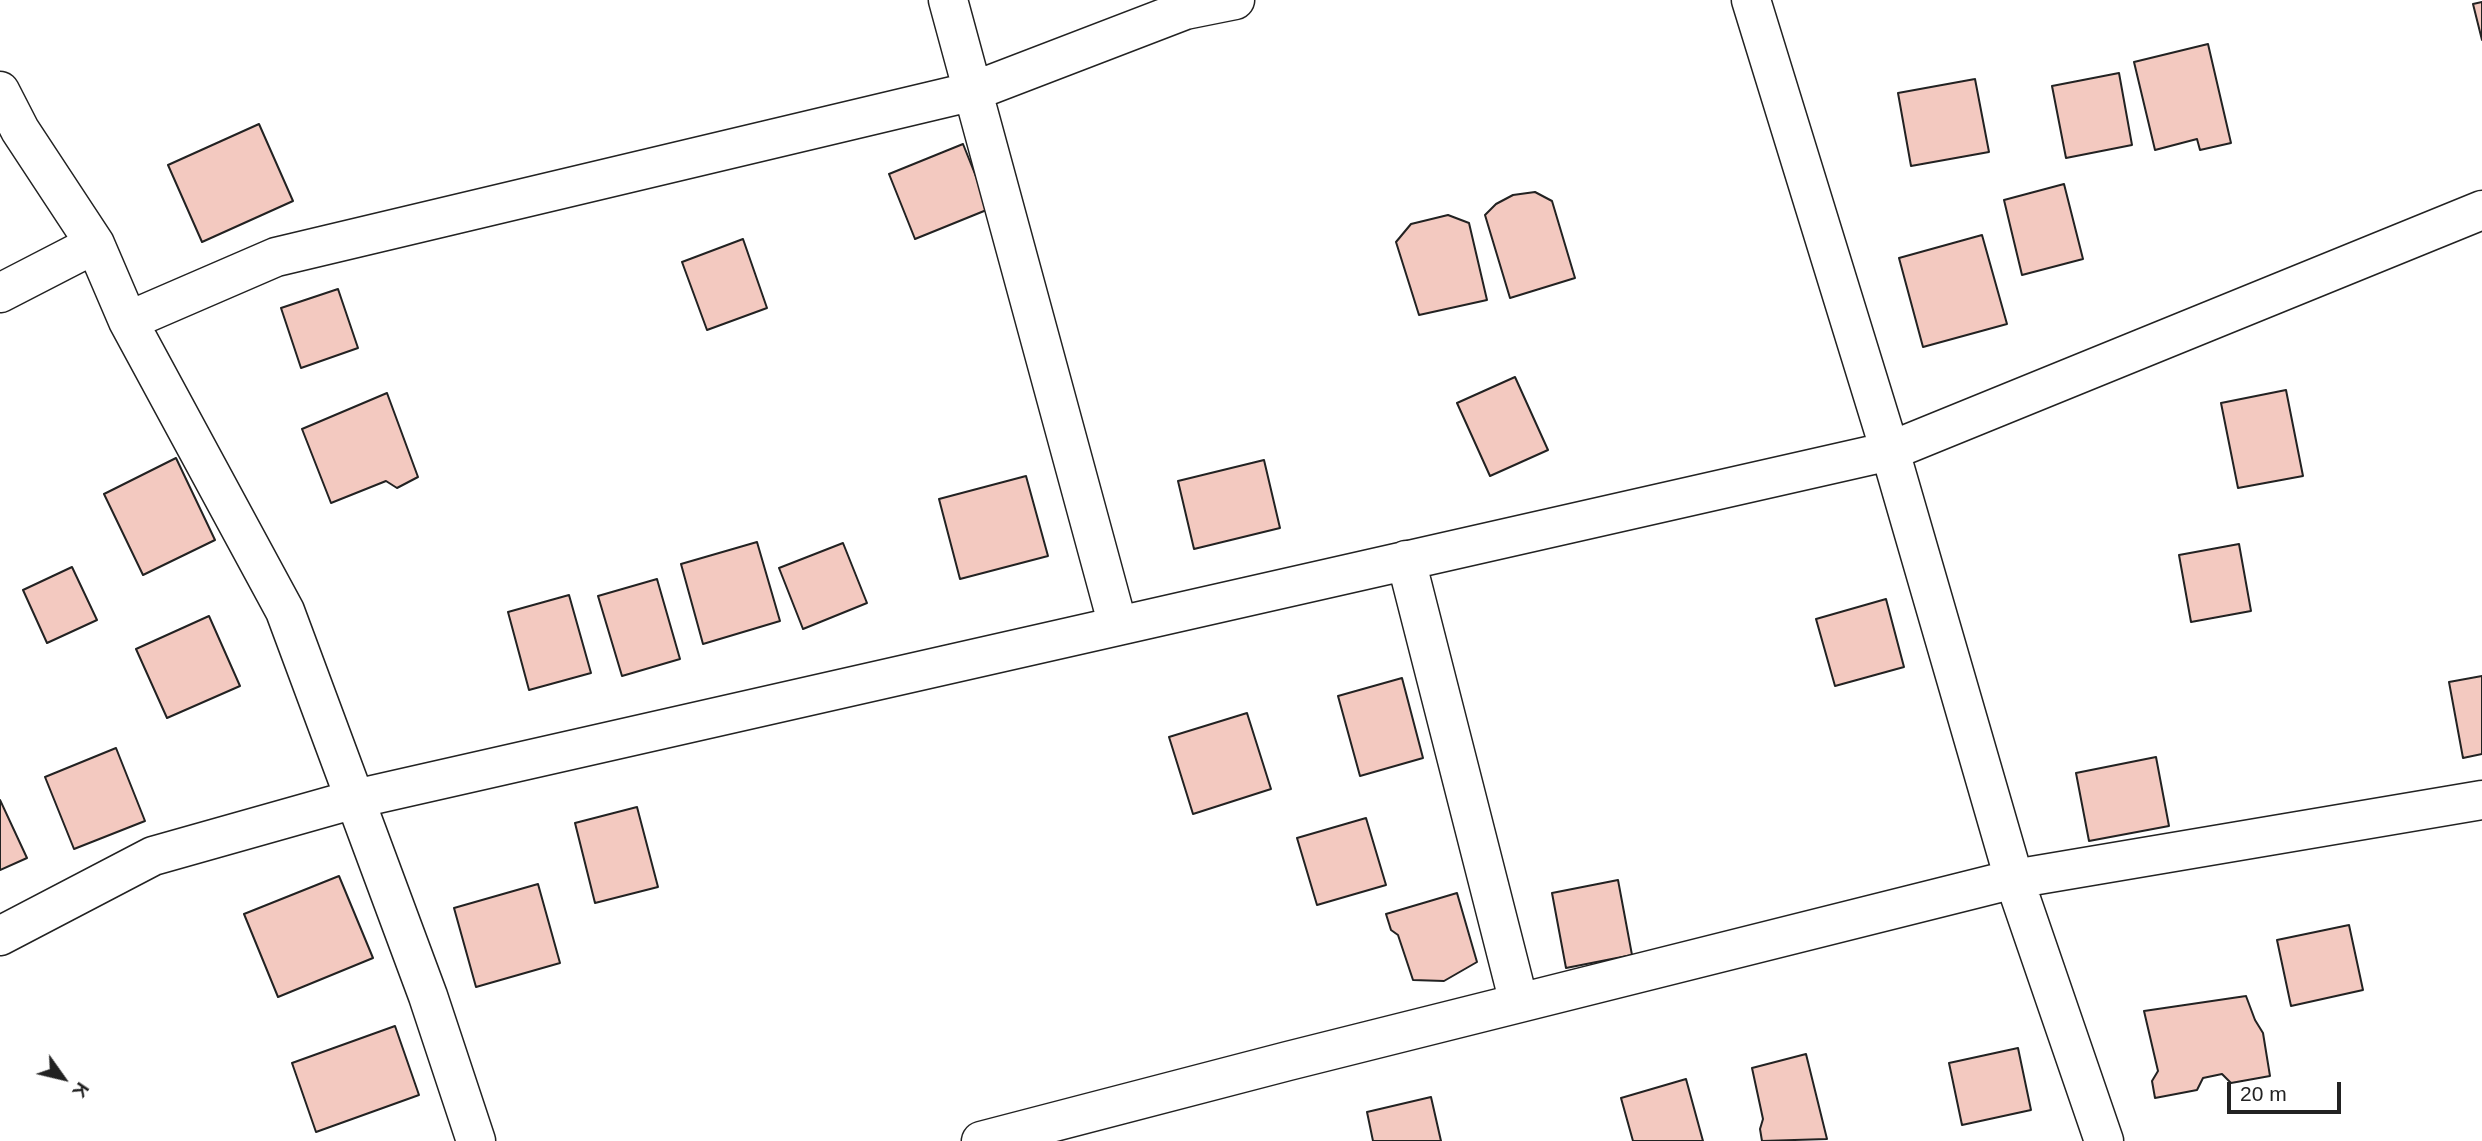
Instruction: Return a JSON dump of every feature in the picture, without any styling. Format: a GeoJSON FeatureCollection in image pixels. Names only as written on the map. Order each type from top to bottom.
{"type":"FeatureCollection","features":[{"type":"Feature","properties":{"kind":"street"},"geometry":{"type":"LineString","coordinates":[[948,0],[1118,626]]}},
{"type":"Feature","properties":{"kind":"street"},"geometry":{"type":"LineString","coordinates":[[128,321],[276,257],[974,91],[1185,10],[1235,0]]}},
{"type":"Feature","properties":{"kind":"street"},"geometry":{"type":"LineString","coordinates":[[1751,0],[1889,451],[2014,879],[2104,1141]]}},
{"type":"Feature","properties":{"kind":"street"},"geometry":{"type":"LineString","coordinates":[[0,91],[20,130],[96,244],[128,321],[285,611],[428,996],[476,1141]]}},
{"type":"Feature","properties":{"kind":"street"},"geometry":{"type":"LineString","coordinates":[[0,936],[153,856],[355,799],[1889,451],[2482,210]]}},
{"type":"Feature","properties":{"kind":"street"},"geometry":{"type":"LineString","coordinates":[[0,293],[96,244]]}},
{"type":"Feature","properties":{"kind":"street"},"geometry":{"type":"LineString","coordinates":[[1406,560],[1519,1003]]}},
{"type":"Feature","properties":{"kind":"street"},"geometry":{"type":"LineString","coordinates":[[981,1141],[1287,1061],[2014,879],[2482,800]]}},
{"type":"Feature","properties":{"kind":"building"},"geometry":{"type":"Polygon","coordinates":[[[2482,2],[2482,40],[2473,4],[2482,2]]]}},
{"type":"Feature","properties":{"kind":"building"},"geometry":{"type":"Polygon","coordinates":[[[2208,44],[2231,143],[2200,150],[2197,139],[2155,150],[2134,62],[2208,44]]]}},
{"type":"Feature","properties":{"kind":"building"},"geometry":{"type":"Polygon","coordinates":[[[2119,73],[2132,145],[2066,158],[2052,86],[2119,73]]]}},
{"type":"Feature","properties":{"kind":"building"},"geometry":{"type":"Polygon","coordinates":[[[1975,79],[1989,152],[1911,166],[1898,93],[1975,79]]]}},
{"type":"Feature","properties":{"kind":"building"},"geometry":{"type":"Polygon","coordinates":[[[259,124],[293,201],[202,242],[168,165],[259,124]]]}},
{"type":"Feature","properties":{"kind":"building"},"geometry":{"type":"Polygon","coordinates":[[[963,144],[989,209],[915,239],[889,174],[963,144]]]}},
{"type":"Feature","properties":{"kind":"building"},"geometry":{"type":"Polygon","coordinates":[[[2064,184],[2083,259],[2022,275],[2004,200],[2064,184]]]}},
{"type":"Feature","properties":{"kind":"building"},"geometry":{"type":"Polygon","coordinates":[[[1535,192],[1552,201],[1575,278],[1510,298],[1485,215],[1496,204],[1513,195],[1535,192]]]}},
{"type":"Feature","properties":{"kind":"building"},"geometry":{"type":"Polygon","coordinates":[[[1448,215],[1469,223],[1487,300],[1419,315],[1396,242],[1411,224],[1448,215]]]}},
{"type":"Feature","properties":{"kind":"building"},"geometry":{"type":"Polygon","coordinates":[[[1982,235],[2007,324],[1923,347],[1899,258],[1982,235]]]}},
{"type":"Feature","properties":{"kind":"building"},"geometry":{"type":"Polygon","coordinates":[[[743,239],[767,308],[707,330],[682,262],[743,239]]]}},
{"type":"Feature","properties":{"kind":"building"},"geometry":{"type":"Polygon","coordinates":[[[338,289],[358,348],[301,368],[281,308],[338,289]]]}},
{"type":"Feature","properties":{"kind":"building"},"geometry":{"type":"Polygon","coordinates":[[[1515,377],[1548,450],[1490,476],[1457,403],[1515,377]]]}},
{"type":"Feature","properties":{"kind":"building"},"geometry":{"type":"Polygon","coordinates":[[[2286,390],[2303,476],[2238,488],[2221,403],[2286,390]]]}},
{"type":"Feature","properties":{"kind":"building"},"geometry":{"type":"Polygon","coordinates":[[[387,393],[418,477],[397,488],[386,481],[331,503],[302,429],[387,393]]]}},
{"type":"Feature","properties":{"kind":"building"},"geometry":{"type":"Polygon","coordinates":[[[176,458],[215,540],[143,575],[104,494],[176,458]]]}},
{"type":"Feature","properties":{"kind":"building"},"geometry":{"type":"Polygon","coordinates":[[[1264,460],[1280,528],[1194,549],[1178,481],[1264,460]]]}},
{"type":"Feature","properties":{"kind":"building"},"geometry":{"type":"Polygon","coordinates":[[[1026,476],[1048,556],[960,579],[939,499],[1026,476]]]}},
{"type":"Feature","properties":{"kind":"building"},"geometry":{"type":"Polygon","coordinates":[[[757,542],[780,621],[703,644],[681,564],[757,542]]]}},
{"type":"Feature","properties":{"kind":"building"},"geometry":{"type":"Polygon","coordinates":[[[843,543],[867,603],[803,629],[779,568],[843,543]]]}},
{"type":"Feature","properties":{"kind":"building"},"geometry":{"type":"Polygon","coordinates":[[[2239,544],[2251,611],[2191,622],[2179,555],[2239,544]]]}},
{"type":"Feature","properties":{"kind":"building"},"geometry":{"type":"Polygon","coordinates":[[[72,567],[97,620],[47,643],[23,590],[72,567]]]}},
{"type":"Feature","properties":{"kind":"building"},"geometry":{"type":"Polygon","coordinates":[[[657,579],[680,659],[622,676],[598,596],[657,579]]]}},
{"type":"Feature","properties":{"kind":"building"},"geometry":{"type":"Polygon","coordinates":[[[569,595],[591,673],[529,690],[508,612],[569,595]]]}},
{"type":"Feature","properties":{"kind":"building"},"geometry":{"type":"Polygon","coordinates":[[[1886,599],[1904,667],[1835,686],[1816,619],[1886,599]]]}},
{"type":"Feature","properties":{"kind":"building"},"geometry":{"type":"Polygon","coordinates":[[[209,616],[240,686],[167,718],[136,649],[209,616]]]}},
{"type":"Feature","properties":{"kind":"building"},"geometry":{"type":"Polygon","coordinates":[[[2482,676],[2482,754],[2463,758],[2449,682],[2482,676]]]}},
{"type":"Feature","properties":{"kind":"building"},"geometry":{"type":"Polygon","coordinates":[[[1402,678],[1423,758],[1360,776],[1338,696],[1402,678]]]}},
{"type":"Feature","properties":{"kind":"building"},"geometry":{"type":"Polygon","coordinates":[[[1247,713],[1271,789],[1193,814],[1169,737],[1247,713]]]}},
{"type":"Feature","properties":{"kind":"building"},"geometry":{"type":"Polygon","coordinates":[[[116,748],[145,821],[74,849],[45,777],[116,748]]]}},
{"type":"Feature","properties":{"kind":"building"},"geometry":{"type":"Polygon","coordinates":[[[2156,757],[2169,826],[2089,841],[2076,773],[2156,757]]]}},
{"type":"Feature","properties":{"kind":"building"},"geometry":{"type":"Polygon","coordinates":[[[0,800],[27,858],[0,870],[0,800]]]}},
{"type":"Feature","properties":{"kind":"building"},"geometry":{"type":"Polygon","coordinates":[[[637,807],[658,887],[595,903],[575,823],[637,807]]]}},
{"type":"Feature","properties":{"kind":"building"},"geometry":{"type":"Polygon","coordinates":[[[1366,818],[1386,885],[1317,905],[1297,838],[1366,818]]]}},
{"type":"Feature","properties":{"kind":"building"},"geometry":{"type":"Polygon","coordinates":[[[339,876],[373,958],[278,997],[244,914],[339,876]]]}},
{"type":"Feature","properties":{"kind":"building"},"geometry":{"type":"Polygon","coordinates":[[[1618,880],[1632,955],[1566,968],[1552,893],[1618,880]]]}},
{"type":"Feature","properties":{"kind":"building"},"geometry":{"type":"Polygon","coordinates":[[[538,884],[560,963],[476,987],[454,908],[538,884]]]}},
{"type":"Feature","properties":{"kind":"building"},"geometry":{"type":"Polygon","coordinates":[[[1457,893],[1477,962],[1444,981],[1413,980],[1398,935],[1391,930],[1386,914],[1457,893]]]}},
{"type":"Feature","properties":{"kind":"building"},"geometry":{"type":"Polygon","coordinates":[[[2349,925],[2363,990],[2291,1006],[2277,940],[2349,925]]]}},
{"type":"Feature","properties":{"kind":"building"},"geometry":{"type":"Polygon","coordinates":[[[2246,996],[2263,1033],[2270,1076],[2231,1083],[2222,1074],[2203,1078],[2197,1090],[2155,1098],[2152,1081],[2158,1071],[2144,1011],[2246,996]]]}},
{"type":"Feature","properties":{"kind":"building"},"geometry":{"type":"Polygon","coordinates":[[[395,1026],[419,1095],[316,1132],[292,1063],[395,1026]]]}},
{"type":"Feature","properties":{"kind":"building"},"geometry":{"type":"Polygon","coordinates":[[[2018,1048],[2031,1110],[1962,1125],[1949,1063],[2018,1048]]]}},
{"type":"Feature","properties":{"kind":"building"},"geometry":{"type":"Polygon","coordinates":[[[1806,1054],[1827,1139],[1762,1141],[1760,1129],[1763,1119],[1752,1068],[1806,1054]]]}},
{"type":"Feature","properties":{"kind":"building"},"geometry":{"type":"Polygon","coordinates":[[[1686,1079],[1703,1141],[1633,1141],[1621,1098],[1686,1079]]]}},
{"type":"Feature","properties":{"kind":"building"},"geometry":{"type":"Polygon","coordinates":[[[1431,1097],[1441,1141],[1373,1141],[1367,1112],[1431,1097]]]}}]}
